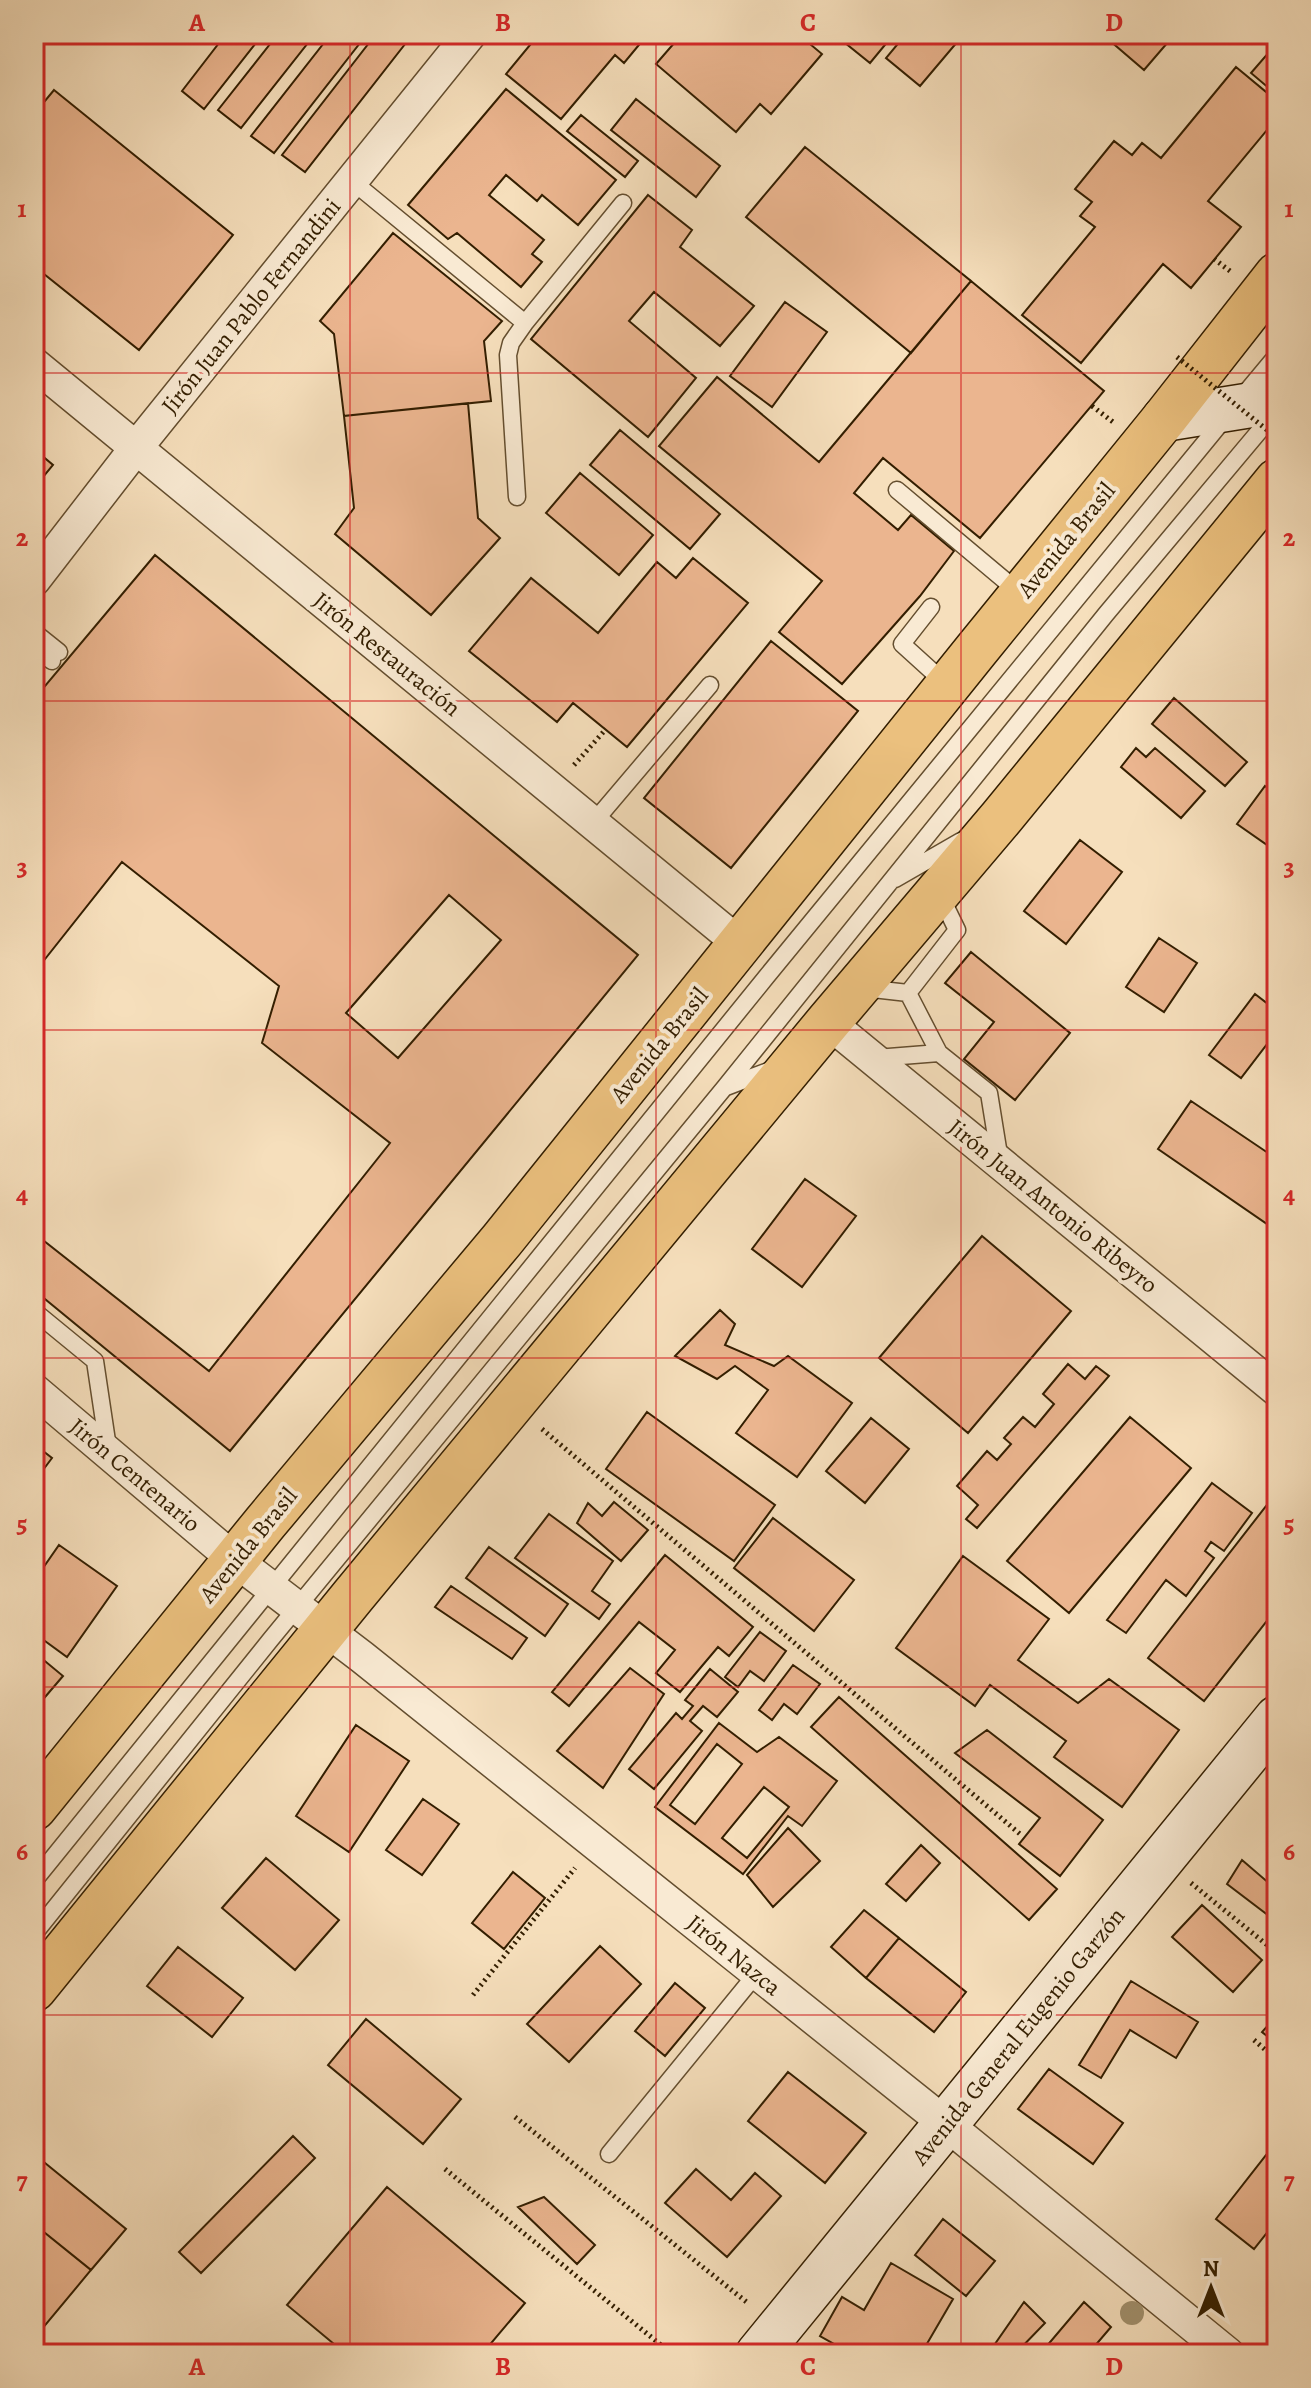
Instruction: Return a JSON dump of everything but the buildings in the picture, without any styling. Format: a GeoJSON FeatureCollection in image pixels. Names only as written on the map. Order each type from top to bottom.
{"type":"FeatureCollection","features":[{"type":"Feature","properties":{"kind":"main road","name":"Avenida Brasil"},"geometry":{"type":"LineString","coordinates":[[34,1808],[502,1240],[1277,275]]}},
{"type":"Feature","properties":{"kind":"main road"},"geometry":{"type":"LineString","coordinates":[[1164,419],[1277,401]]}},
{"type":"Feature","properties":{"kind":"main road","name":"Avenida Brasil"},"geometry":{"type":"LineString","coordinates":[[34,1989],[298,1608],[513,1404],[1277,481]]}},
{"type":"Feature","properties":{"kind":"main road","name":"Avenida General Eugenio Garzón"},"geometry":{"type":"LineString","coordinates":[[769,2341],[1277,1718]]}},
{"type":"Feature","properties":{"kind":"street","name":"Jirón Juan Pablo Fernandini"},"geometry":{"type":"LineString","coordinates":[[34,580],[136,448],[470,34]]}},
{"type":"Feature","properties":{"kind":"street","name":"Jirón Restauración"},"geometry":{"type":"LineString","coordinates":[[34,364],[740,944]]}},
{"type":"Feature","properties":{"kind":"street","name":"Jirón Juan Antonio Ribeyro"},"geometry":{"type":"LineString","coordinates":[[828,1022],[1277,1390]]}},
{"type":"Feature","properties":{"kind":"street","name":"Jirón Centenario"},"geometry":{"type":"LineString","coordinates":[[34,1390],[236,1561]]}},
{"type":"Feature","properties":{"kind":"street","name":"Jirón Nazca"},"geometry":{"type":"LineString","coordinates":[[236,1561],[946,2124],[1228,2354]]}},
{"type":"Feature","properties":{"kind":"lane"},"geometry":{"type":"LineString","coordinates":[[352,181],[525,323]]}},
{"type":"Feature","properties":{"kind":"lane"},"geometry":{"type":"LineString","coordinates":[[517,497],[508,355],[511,343],[623,203]]}},
{"type":"Feature","properties":{"kind":"lane","name":"Avenida Brasil"},"geometry":{"type":"LineString","coordinates":[[34,1881],[298,1608],[757,988],[1277,355]]}},
{"type":"Feature","properties":{"kind":"lane","name":"Avenida Brasil"},"geometry":{"type":"LineString","coordinates":[[34,1934],[1116,602],[1277,410]]}},
{"type":"Feature","properties":{"kind":"lane"},"geometry":{"type":"LineString","coordinates":[[897,490],[1022,595]]}},
{"type":"Feature","properties":{"kind":"lane"},"geometry":{"type":"LineString","coordinates":[[931,607],[902,644],[948,686]]}},
{"type":"Feature","properties":{"kind":"lane"},"geometry":{"type":"LineString","coordinates":[[34,632],[55,656],[34,648]]}},
{"type":"Feature","properties":{"kind":"lane"},"geometry":{"type":"LineString","coordinates":[[593,823],[710,685]]}},
{"type":"Feature","properties":{"kind":"lane"},"geometry":{"type":"LineString","coordinates":[[886,884],[1001,818]]}},
{"type":"Feature","properties":{"kind":"lane"},"geometry":{"type":"LineString","coordinates":[[908,993],[957,930],[938,891]]}},
{"type":"Feature","properties":{"kind":"lane"},"geometry":{"type":"LineString","coordinates":[[859,987],[908,993]]}},
{"type":"Feature","properties":{"kind":"lane"},"geometry":{"type":"LineString","coordinates":[[908,993],[939,1053],[989,1093],[1000,1163]]}},
{"type":"Feature","properties":{"kind":"lane"},"geometry":{"type":"LineString","coordinates":[[872,1058],[939,1053]]}},
{"type":"Feature","properties":{"kind":"lane"},"geometry":{"type":"LineString","coordinates":[[725,1087],[798,1059]]}},
{"type":"Feature","properties":{"kind":"lane"},"geometry":{"type":"LineString","coordinates":[[34,1311],[95,1361],[109,1453]]}},
{"type":"Feature","properties":{"kind":"lane"},"geometry":{"type":"LineString","coordinates":[[609,2154],[757,1973]]}},
{"type":"Feature","properties":{"kind":"path"},"geometry":{"type":"LineString","coordinates":[[1177,357],[1277,438]]}},
{"type":"Feature","properties":{"kind":"path"},"geometry":{"type":"LineString","coordinates":[[1092,406],[1120,428]]}},
{"type":"Feature","properties":{"kind":"path"},"geometry":{"type":"LineString","coordinates":[[552,789],[606,729]]}},
{"type":"Feature","properties":{"kind":"path"},"geometry":{"type":"LineString","coordinates":[[513,1404],[1020,1834]]}},
{"type":"Feature","properties":{"kind":"path"},"geometry":{"type":"LineString","coordinates":[[473,1995],[595,1844]]}},
{"type":"Feature","properties":{"kind":"path"},"geometry":{"type":"LineString","coordinates":[[1162,1858],[1277,1953]]}},
{"type":"Feature","properties":{"kind":"path"},"geometry":{"type":"LineString","coordinates":[[1254,2040],[1277,2060]]}},
{"type":"Feature","properties":{"kind":"path"},"geometry":{"type":"LineString","coordinates":[[515,2117],[769,2341]]}},
{"type":"Feature","properties":{"kind":"path"},"geometry":{"type":"LineString","coordinates":[[445,2169],[672,2354]]}},
{"type":"Feature","properties":{"kind":"path"},"geometry":{"type":"LineString","coordinates":[[1263,2354],[1277,2337]]}}]}
